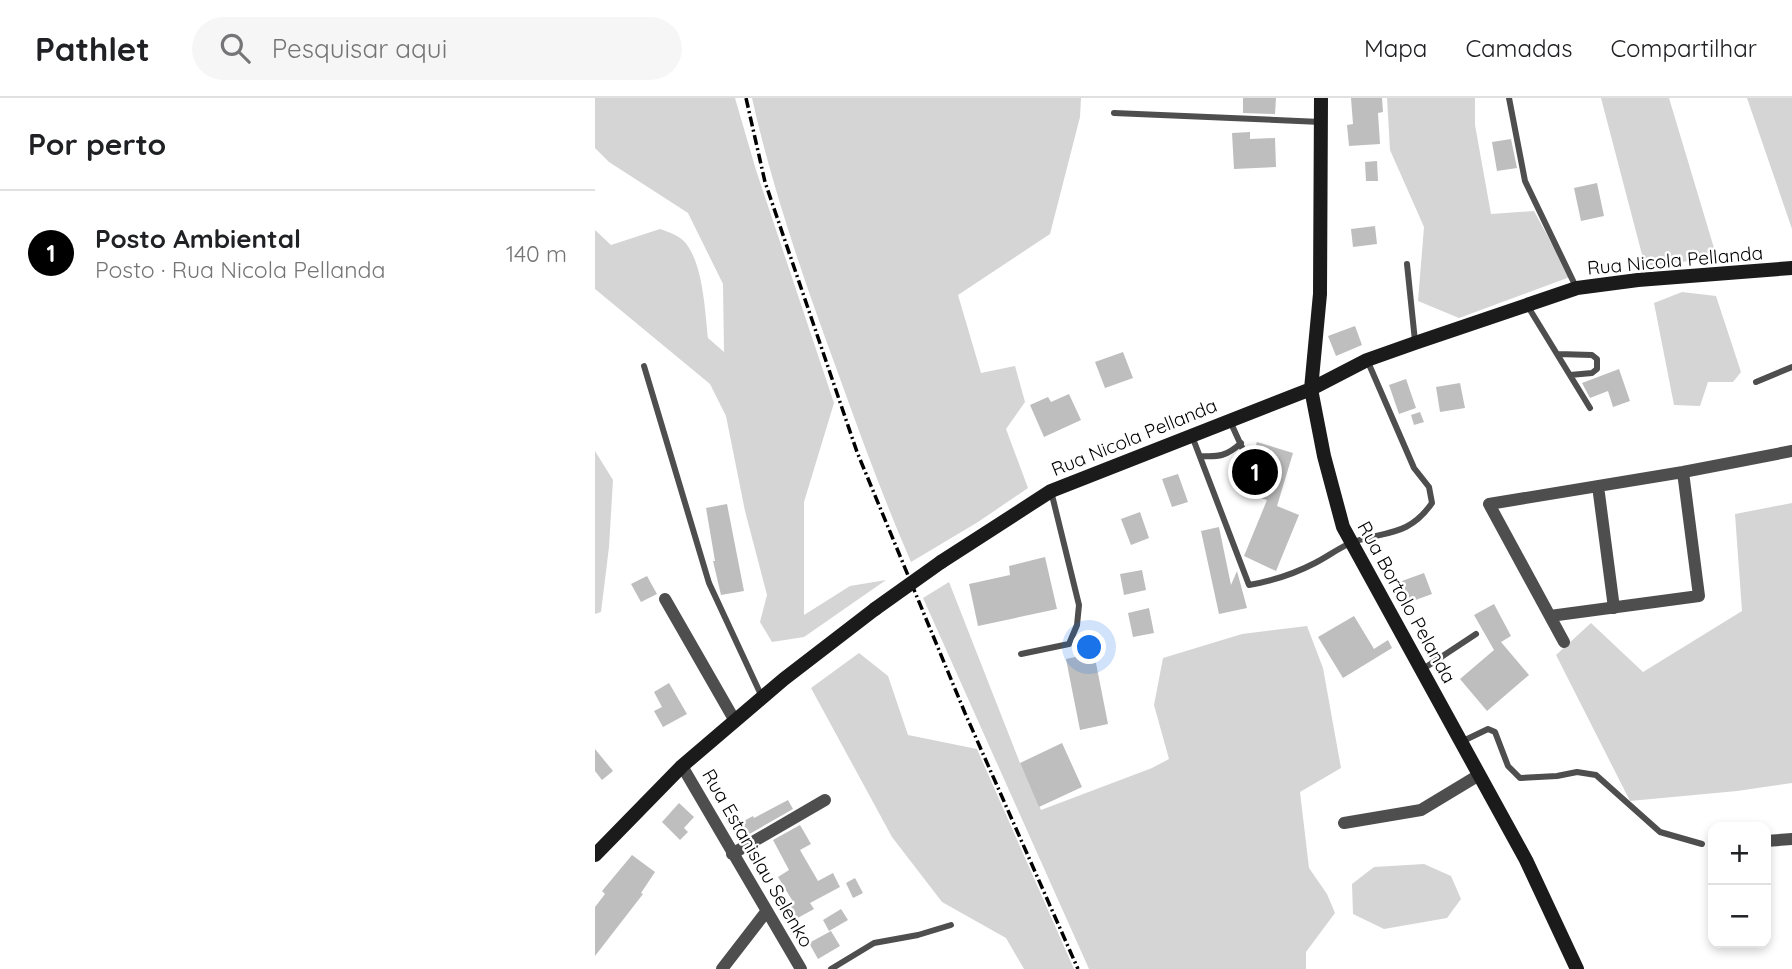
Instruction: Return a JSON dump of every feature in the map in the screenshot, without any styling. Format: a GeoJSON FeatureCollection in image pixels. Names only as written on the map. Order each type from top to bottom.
{"type":"FeatureCollection","features":[{"type":"Feature","properties":{"kind":"main road","name":"Rua Bortolo Pelanda"},"geometry":{"type":"LineString","coordinates":[[1321,98],[1320,294],[1311,389],[1343,527],[1526,860],[1577,969]]}},
{"type":"Feature","properties":{"kind":"main road","name":"Rua Nicola Pellanda"},"geometry":{"type":"LineString","coordinates":[[595,855],[682,766],[762,698],[875,609],[941,562],[1051,491],[1311,389],[1367,360],[1577,288],[1638,280],[1792,268]]}},
{"type":"Feature","properties":{"kind":"street"},"geometry":{"type":"LineString","coordinates":[[1564,642],[1489,504],[1792,451]]}},
{"type":"Feature","properties":{"kind":"street"},"geometry":{"type":"LineString","coordinates":[[1550,616],[1699,596],[1683,472]]}},
{"type":"Feature","properties":{"kind":"street"},"geometry":{"type":"LineString","coordinates":[[1598,486],[1614,608]]}},
{"type":"Feature","properties":{"kind":"street"},"geometry":{"type":"LineString","coordinates":[[664,599],[735,721]]}},
{"type":"Feature","properties":{"kind":"street","name":"Rua Estanislau Selenko"},"geometry":{"type":"LineString","coordinates":[[682,766],[801,969]]}},
{"type":"Feature","properties":{"kind":"street"},"geometry":{"type":"LineString","coordinates":[[1344,824],[1421,810],[1479,775]]}},
{"type":"Feature","properties":{"kind":"street"},"geometry":{"type":"LineString","coordinates":[[733,854],[825,800]]}},
{"type":"Feature","properties":{"kind":"street"},"geometry":{"type":"LineString","coordinates":[[1771,841],[1792,839]]}},
{"type":"Feature","properties":{"kind":"street"},"geometry":{"type":"LineString","coordinates":[[722,969],[766,912]]}},
{"type":"Feature","properties":{"kind":"lane"},"geometry":{"type":"LineString","coordinates":[[1509,98],[1525,181],[1577,288]]}},
{"type":"Feature","properties":{"kind":"lane"},"geometry":{"type":"LineString","coordinates":[[1114,113],[1321,122]]}},
{"type":"Feature","properties":{"kind":"lane"},"geometry":{"type":"LineString","coordinates":[[1407,264],[1415,343]]}},
{"type":"Feature","properties":{"kind":"lane"},"geometry":{"type":"LineString","coordinates":[[1527,304],[1590,408]]}},
{"type":"Feature","properties":{"kind":"lane"},"geometry":{"type":"LineString","coordinates":[[1558,354],[1592,355],[1597,359],[1597,369],[1592,373],[1570,375]]}},
{"type":"Feature","properties":{"kind":"lane"},"geometry":{"type":"LineString","coordinates":[[1192,435],[1249,585],[1276,580],[1351,543],[1398,531],[1421,519],[1432,503],[1429,488],[1414,468],[1367,360]]}},
{"type":"Feature","properties":{"kind":"lane"},"geometry":{"type":"LineString","coordinates":[[645,366],[709,583],[762,698]]}},
{"type":"Feature","properties":{"kind":"lane"},"geometry":{"type":"LineString","coordinates":[[1756,382],[1792,367]]}},
{"type":"Feature","properties":{"kind":"lane"},"geometry":{"type":"LineString","coordinates":[[1229,420],[1250,465]]}},
{"type":"Feature","properties":{"kind":"lane"},"geometry":{"type":"LineString","coordinates":[[1201,457],[1230,454],[1241,443]]}},
{"type":"Feature","properties":{"kind":"lane"},"geometry":{"type":"LineString","coordinates":[[1021,654],[1069,644],[1077,625],[1079,606],[1051,491]]}},
{"type":"Feature","properties":{"kind":"lane"},"geometry":{"type":"LineString","coordinates":[[1422,670],[1476,634]]}},
{"type":"Feature","properties":{"kind":"lane"},"geometry":{"type":"LineString","coordinates":[[1461,741],[1488,729],[1495,732],[1509,766],[1520,778],[1577,772],[1597,775],[1660,832],[1702,844]]}},
{"type":"Feature","properties":{"kind":"lane"},"geometry":{"type":"LineString","coordinates":[[831,969],[874,943],[918,935],[951,925]]}},
{"type":"Feature","properties":{"kind":"shaded area"},"geometry":{"type":"Polygon","coordinates":[[[595,98],[735,98],[756,170],[834,403],[804,502],[804,615],[850,586],[886,580],[804,637],[772,642],[760,622],[767,595],[745,511],[726,416],[710,384],[595,289],[595,230],[611,245],[660,229],[673,234],[688,246],[694,257],[704,299],[708,338],[724,352],[723,284],[688,213],[609,162],[595,148],[595,98]]]}},
{"type":"Feature","properties":{"kind":"shaded area"},"geometry":{"type":"Polygon","coordinates":[[[752,98],[1081,98],[1080,117],[1050,234],[958,295],[981,373],[1015,366],[1025,402],[1006,429],[1028,488],[911,562],[864,445],[802,271],[780,203],[752,98]]]}},
{"type":"Feature","properties":{"kind":"shaded area"},"geometry":{"type":"Polygon","coordinates":[[[1387,98],[1475,98],[1475,125],[1491,214],[1534,211],[1570,277],[1459,318],[1418,301],[1424,227],[1390,150],[1387,98]]]}},
{"type":"Feature","properties":{"kind":"shaded area"},"geometry":{"type":"Polygon","coordinates":[[[1601,98],[1669,98],[1717,258],[1645,266],[1601,98]]]}},
{"type":"Feature","properties":{"kind":"shaded area"},"geometry":{"type":"Polygon","coordinates":[[[1747,98],[1792,98],[1792,229],[1747,98]]]}},
{"type":"Feature","properties":{"kind":"shaded area"},"geometry":{"type":"Polygon","coordinates":[[[1682,292],[1716,296],[1741,372],[1733,382],[1708,382],[1700,406],[1674,405],[1654,303],[1682,292]]]}},
{"type":"Feature","properties":{"kind":"shaded area"},"geometry":{"type":"Polygon","coordinates":[[[595,451],[613,480],[601,612],[595,614],[595,451]]]}},
{"type":"Feature","properties":{"kind":"shaded area"},"geometry":{"type":"Polygon","coordinates":[[[1792,503],[1792,783],[1630,801],[1556,655],[1591,623],[1643,672],[1742,611],[1735,514],[1792,503]]]}},
{"type":"Feature","properties":{"kind":"shaded area"},"geometry":{"type":"Polygon","coordinates":[[[949,582],[1041,810],[1169,759],[1154,705],[1163,658],[1242,634],[1307,626],[1323,668],[1341,768],[1300,792],[1309,868],[1327,894],[1335,913],[1306,952],[1306,969],[1089,969],[923,598],[949,582]]]}},
{"type":"Feature","properties":{"kind":"shaded area"},"geometry":{"type":"Polygon","coordinates":[[[859,653],[888,676],[908,735],[977,749],[1074,969],[1024,969],[1006,938],[942,902],[892,837],[811,688],[859,653]]]}},
{"type":"Feature","properties":{"kind":"shaded area"},"geometry":{"type":"Polygon","coordinates":[[[1424,864],[1451,876],[1461,899],[1447,918],[1384,929],[1353,914],[1352,884],[1374,867],[1424,864]]]}},
{"type":"Feature","properties":{"kind":"building"},"geometry":{"type":"Polygon","coordinates":[[[1243,98],[1276,98],[1275,114],[1243,113],[1243,98]]]}},
{"type":"Feature","properties":{"kind":"building"},"geometry":{"type":"Polygon","coordinates":[[[1351,98],[1382,98],[1383,112],[1378,113],[1380,144],[1349,146],[1347,125],[1353,124],[1351,98]]]}},
{"type":"Feature","properties":{"kind":"building"},"geometry":{"type":"Polygon","coordinates":[[[1250,132],[1250,139],[1275,138],[1276,167],[1234,169],[1232,133],[1250,132]]]}},
{"type":"Feature","properties":{"kind":"building"},"geometry":{"type":"Polygon","coordinates":[[[1511,139],[1517,168],[1497,171],[1492,142],[1511,139]]]}},
{"type":"Feature","properties":{"kind":"building"},"geometry":{"type":"Polygon","coordinates":[[[1377,161],[1378,181],[1366,181],[1365,162],[1377,161]]]}},
{"type":"Feature","properties":{"kind":"building"},"geometry":{"type":"Polygon","coordinates":[[[1597,183],[1604,216],[1581,221],[1574,188],[1597,183]]]}},
{"type":"Feature","properties":{"kind":"building"},"geometry":{"type":"Polygon","coordinates":[[[1375,226],[1377,244],[1353,247],[1351,229],[1375,226]]]}},
{"type":"Feature","properties":{"kind":"building"},"geometry":{"type":"Polygon","coordinates":[[[1355,326],[1362,345],[1336,356],[1328,336],[1355,326]]]}},
{"type":"Feature","properties":{"kind":"building"},"geometry":{"type":"Polygon","coordinates":[[[1123,352],[1133,378],[1105,388],[1095,362],[1123,352]]]}},
{"type":"Feature","properties":{"kind":"building"},"geometry":{"type":"Polygon","coordinates":[[[1619,369],[1630,401],[1613,407],[1608,391],[1590,398],[1582,383],[1619,369]]]}},
{"type":"Feature","properties":{"kind":"building"},"geometry":{"type":"Polygon","coordinates":[[[1406,379],[1416,408],[1399,414],[1389,385],[1406,379]]]}},
{"type":"Feature","properties":{"kind":"building"},"geometry":{"type":"Polygon","coordinates":[[[1460,383],[1465,408],[1440,412],[1436,387],[1460,383]]]}},
{"type":"Feature","properties":{"kind":"building"},"geometry":{"type":"Polygon","coordinates":[[[1069,394],[1081,420],[1044,437],[1030,405],[1048,397],[1051,402],[1069,394]]]}},
{"type":"Feature","properties":{"kind":"building"},"geometry":{"type":"Polygon","coordinates":[[[1420,412],[1424,422],[1414,425],[1411,415],[1420,412]]]}},
{"type":"Feature","properties":{"kind":"building"},"geometry":{"type":"Polygon","coordinates":[[[1257,442],[1293,453],[1277,506],[1299,515],[1276,571],[1244,556],[1267,500],[1242,492],[1248,470],[1253,470],[1256,466],[1252,457],[1257,442]]]}},
{"type":"Feature","properties":{"kind":"building"},"geometry":{"type":"Polygon","coordinates":[[[1178,474],[1188,502],[1172,507],[1162,479],[1178,474]]]}},
{"type":"Feature","properties":{"kind":"building"},"geometry":{"type":"Polygon","coordinates":[[[727,504],[744,591],[721,595],[713,561],[706,508],[727,504]]]}},
{"type":"Feature","properties":{"kind":"building"},"geometry":{"type":"Polygon","coordinates":[[[1140,512],[1149,538],[1131,545],[1121,519],[1140,512]]]}},
{"type":"Feature","properties":{"kind":"building"},"geometry":{"type":"Polygon","coordinates":[[[1219,527],[1231,585],[1237,571],[1247,608],[1219,614],[1201,531],[1219,527]]]}},
{"type":"Feature","properties":{"kind":"building"},"geometry":{"type":"Polygon","coordinates":[[[1045,557],[1057,609],[978,626],[969,584],[1010,575],[1009,566],[1045,557]]]}},
{"type":"Feature","properties":{"kind":"building"},"geometry":{"type":"Polygon","coordinates":[[[1142,570],[1146,590],[1124,595],[1120,574],[1142,570]]]}},
{"type":"Feature","properties":{"kind":"building"},"geometry":{"type":"Polygon","coordinates":[[[1424,573],[1432,594],[1410,602],[1402,581],[1424,573]]]}},
{"type":"Feature","properties":{"kind":"building"},"geometry":{"type":"Polygon","coordinates":[[[647,576],[657,594],[641,602],[631,584],[647,576]]]}},
{"type":"Feature","properties":{"kind":"building"},"geometry":{"type":"Polygon","coordinates":[[[1494,604],[1511,636],[1501,642],[1529,675],[1487,711],[1460,679],[1494,650],[1474,615],[1494,604]]]}},
{"type":"Feature","properties":{"kind":"building"},"geometry":{"type":"Polygon","coordinates":[[[1149,608],[1154,633],[1133,637],[1128,613],[1149,608]]]}},
{"type":"Feature","properties":{"kind":"building"},"geometry":{"type":"Polygon","coordinates":[[[1354,616],[1374,649],[1388,640],[1392,648],[1343,678],[1318,637],[1354,616]]]}},
{"type":"Feature","properties":{"kind":"building"},"geometry":{"type":"Polygon","coordinates":[[[1094,653],[1108,724],[1080,730],[1066,659],[1094,653]]]}},
{"type":"Feature","properties":{"kind":"building"},"geometry":{"type":"Polygon","coordinates":[[[669,683],[687,714],[663,727],[654,711],[662,707],[654,692],[669,683]]]}},
{"type":"Feature","properties":{"kind":"building"},"geometry":{"type":"Polygon","coordinates":[[[1062,743],[1082,787],[1039,807],[1020,763],[1062,743]]]}},
{"type":"Feature","properties":{"kind":"building"},"geometry":{"type":"Polygon","coordinates":[[[595,749],[613,771],[602,780],[595,771],[595,749]]]}},
{"type":"Feature","properties":{"kind":"building"},"geometry":{"type":"Polygon","coordinates":[[[788,800],[793,809],[746,836],[740,823],[788,800]]]}},
{"type":"Feature","properties":{"kind":"building"},"geometry":{"type":"Polygon","coordinates":[[[679,803],[694,817],[684,828],[688,832],[680,840],[662,822],[679,803]]]}},
{"type":"Feature","properties":{"kind":"building"},"geometry":{"type":"Polygon","coordinates":[[[800,825],[811,844],[800,850],[818,881],[833,873],[840,887],[810,903],[814,909],[794,920],[786,903],[792,900],[778,877],[789,870],[773,840],[800,825]]]}},
{"type":"Feature","properties":{"kind":"building"},"geometry":{"type":"Polygon","coordinates":[[[632,855],[655,872],[641,893],[643,894],[595,956],[595,907],[605,894],[602,891],[632,855]]]}},
{"type":"Feature","properties":{"kind":"building"},"geometry":{"type":"Polygon","coordinates":[[[855,878],[863,893],[853,898],[846,883],[855,878]]]}},
{"type":"Feature","properties":{"kind":"building"},"geometry":{"type":"Polygon","coordinates":[[[841,909],[848,920],[829,931],[823,920],[841,909]]]}},
{"type":"Feature","properties":{"kind":"building"},"geometry":{"type":"Polygon","coordinates":[[[831,931],[840,946],[818,959],[809,943],[831,931]]]}},
{"type":"Feature","properties":{"kind":"railway"},"geometry":{"type":"LineString","coordinates":[[746,98],[765,182],[857,452],[965,713],[1078,969]]}},
{"type":"Feature","properties":{"kind":"place","name":"Posto Ambiental"},"geometry":{"type":"Point","coordinates":[1255,472]}}]}
